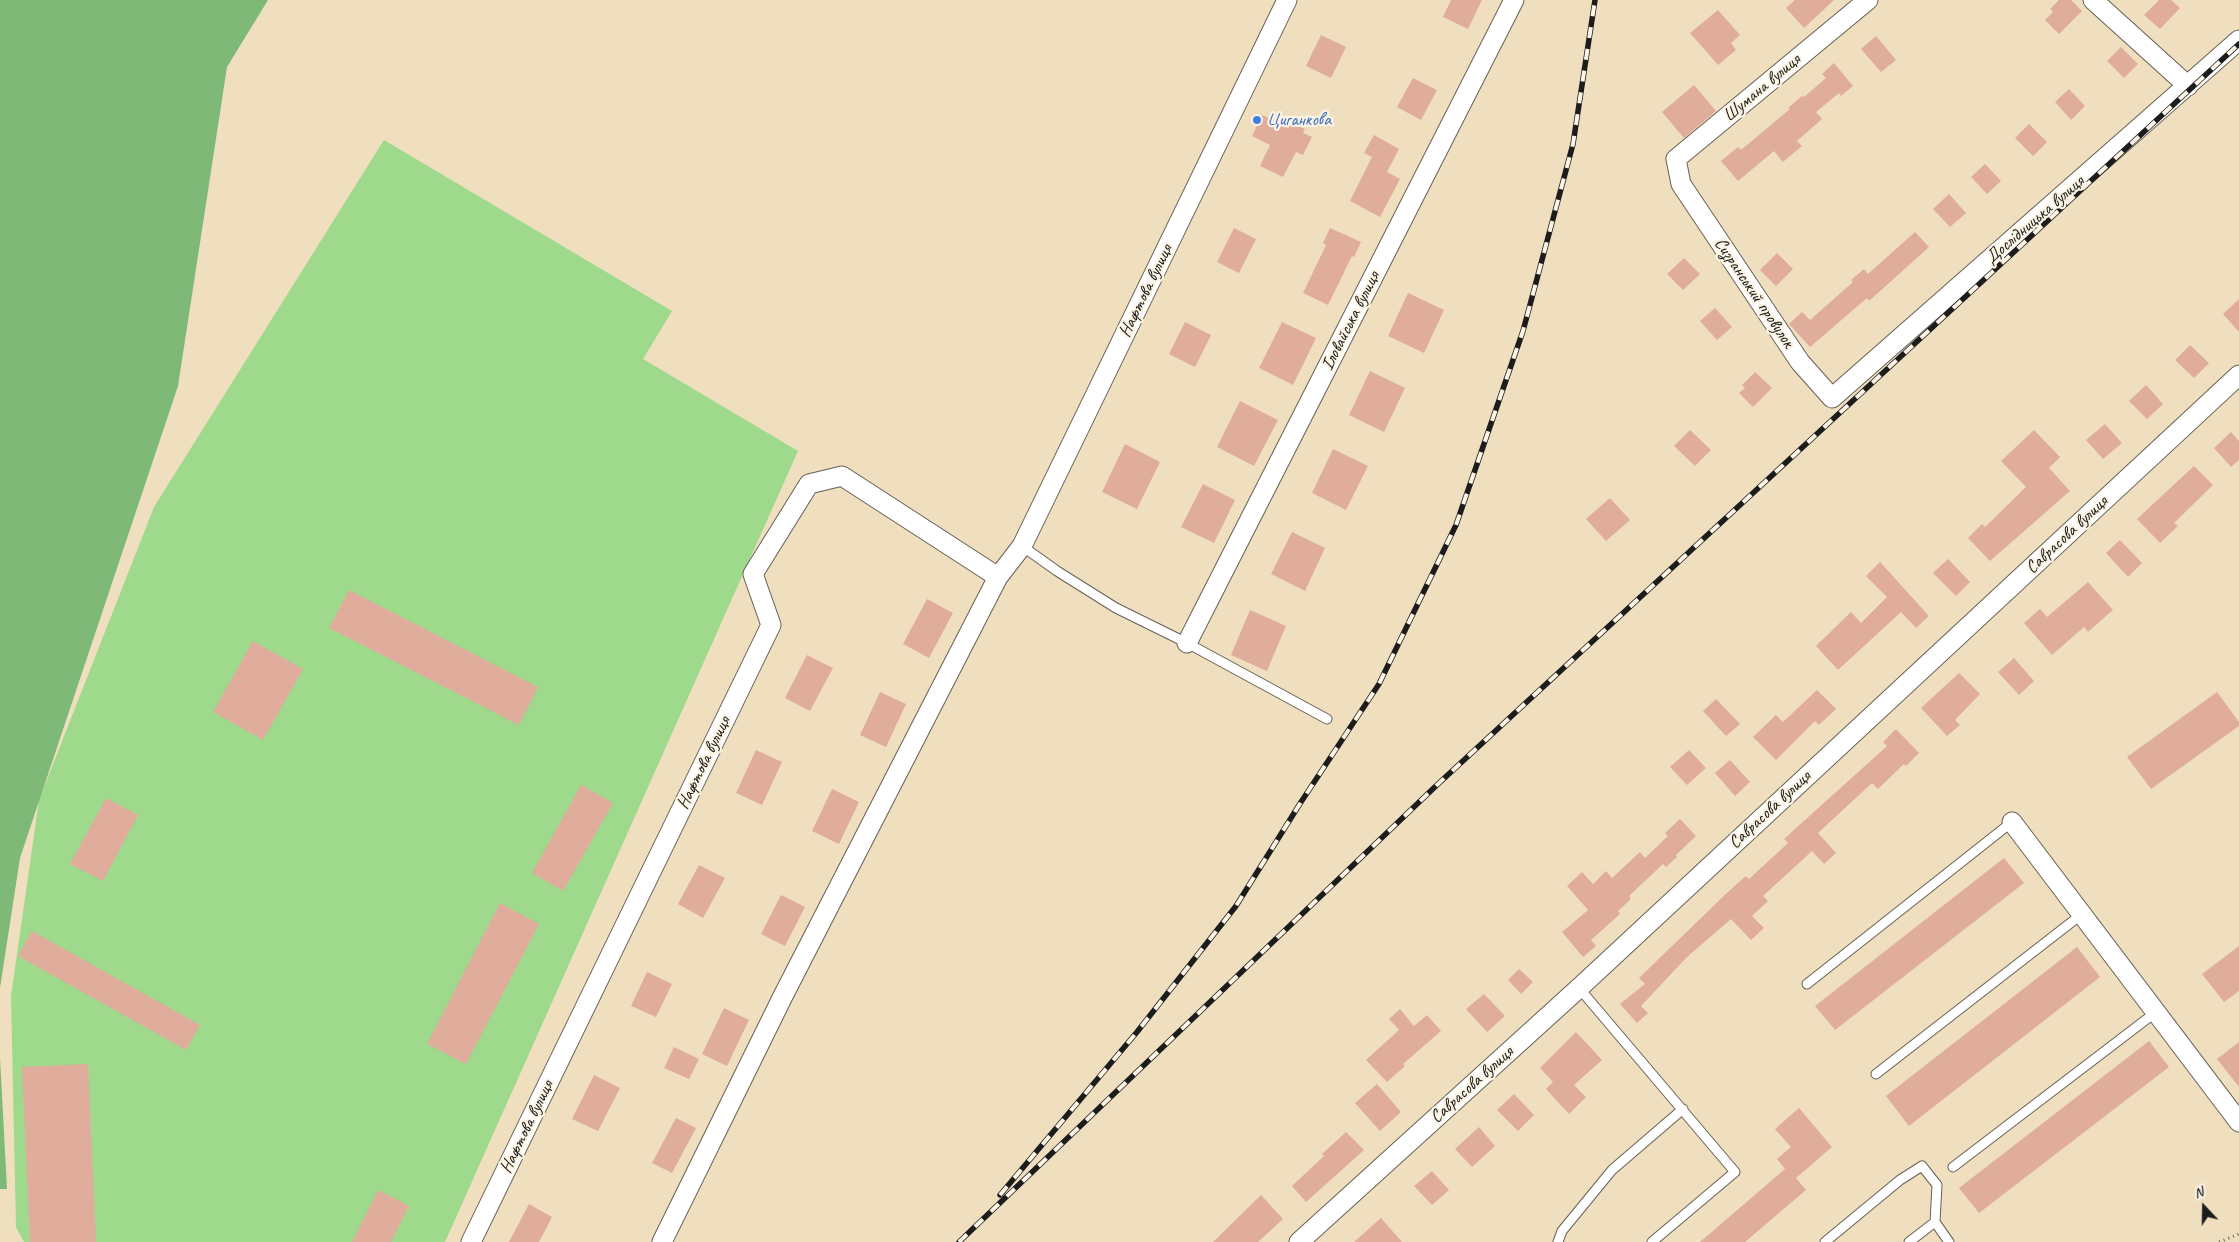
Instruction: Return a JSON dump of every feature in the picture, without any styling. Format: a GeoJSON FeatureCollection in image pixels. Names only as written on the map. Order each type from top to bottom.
{"type":"FeatureCollection","features":[{"type":"Feature","properties":{"kind":"street","name":"Нафтова вулиця"},"geometry":{"type":"LineString","coordinates":[[662,1242],[783,996],[998,577],[1022,546],[1287,0]]}},
{"type":"Feature","properties":{"kind":"street","name":"Іловайська вулиця"},"geometry":{"type":"LineString","coordinates":[[1187,643],[1514,0]]}},
{"type":"Feature","properties":{"kind":"street","name":"Шумана вулиця"},"geometry":{"type":"LineString","coordinates":[[1681,184],[1676,159],[1868,0]]}},
{"type":"Feature","properties":{"kind":"street"},"geometry":{"type":"LineString","coordinates":[[2093,0],[2188,86]]}},
{"type":"Feature","properties":{"kind":"street","name":"Дослідницька вулиця"},"geometry":{"type":"LineString","coordinates":[[1832,398],[2239,40]]}},
{"type":"Feature","properties":{"kind":"street","name":"Сизранський провулок"},"geometry":{"type":"LineString","coordinates":[[1681,184],[1800,362],[1832,398]]}},
{"type":"Feature","properties":{"kind":"street","name":"Саврасова вулиця"},"geometry":{"type":"LineString","coordinates":[[1299,1242],[1579,988],[2239,375]]}},
{"type":"Feature","properties":{"kind":"street","name":"Нафтова вулиця"},"geometry":{"type":"LineString","coordinates":[[471,1242],[771,625],[753,574],[809,484],[842,476],[998,577]]}},
{"type":"Feature","properties":{"kind":"street"},"geometry":{"type":"LineString","coordinates":[[2012,822],[2239,1122]]}},
{"type":"Feature","properties":{"kind":"lane"},"geometry":{"type":"LineString","coordinates":[[1022,546],[1057,572],[1116,608],[1187,643],[1327,719]]}},
{"type":"Feature","properties":{"kind":"lane"},"geometry":{"type":"LineString","coordinates":[[1807,984],[2012,822]]}},
{"type":"Feature","properties":{"kind":"lane"},"geometry":{"type":"LineString","coordinates":[[1876,1074],[2082,914]]}},
{"type":"Feature","properties":{"kind":"lane"},"geometry":{"type":"LineString","coordinates":[[1579,988],[1735,1172],[1652,1242]]}},
{"type":"Feature","properties":{"kind":"lane"},"geometry":{"type":"LineString","coordinates":[[1953,1167],[2156,1012]]}},
{"type":"Feature","properties":{"kind":"lane"},"geometry":{"type":"LineString","coordinates":[[1558,1242],[1562,1231],[1612,1170],[1683,1109]]}},
{"type":"Feature","properties":{"kind":"lane"},"geometry":{"type":"LineString","coordinates":[[1825,1242],[1900,1180],[1922,1166],[1937,1185],[1935,1222],[1949,1242]]}},
{"type":"Feature","properties":{"kind":"lane"},"geometry":{"type":"LineString","coordinates":[[1909,1242],[1935,1222]]}},
{"type":"Feature","properties":{"kind":"path"},"geometry":{"type":"LineString","coordinates":[[2219,1242],[2239,1234]]}},
{"type":"Feature","properties":{"kind":"green space"},"geometry":{"type":"Polygon","coordinates":[[[0,0],[268,0],[227,67],[178,386],[20,858],[0,988],[0,0]]]}},
{"type":"Feature","properties":{"kind":"green space"},"geometry":{"type":"Polygon","coordinates":[[[384,140],[672,311],[643,359],[798,451],[445,1242],[24,1242],[16,1227],[11,996],[39,800],[154,507],[384,140]]]}},
{"type":"Feature","properties":{"kind":"green space"},"geometry":{"type":"Polygon","coordinates":[[[0,1058],[7,1189],[0,1189],[0,1058]]]}},
{"type":"Feature","properties":{"kind":"building"},"geometry":{"type":"Polygon","coordinates":[[[1451,0],[1482,0],[1468,29],[1443,17],[1451,0]]]}},
{"type":"Feature","properties":{"kind":"building"},"geometry":{"type":"Polygon","coordinates":[[[1795,0],[1834,0],[1804,28],[1786,8],[1795,0]]]}},
{"type":"Feature","properties":{"kind":"building"},"geometry":{"type":"Polygon","coordinates":[[[2059,0],[2071,0],[2082,11],[2059,34],[2045,20],[2053,12],[2050,9],[2059,0]]]}},
{"type":"Feature","properties":{"kind":"building"},"geometry":{"type":"Polygon","coordinates":[[[2159,0],[2171,0],[2180,8],[2160,29],[2144,15],[2159,0]]]}},
{"type":"Feature","properties":{"kind":"building"},"geometry":{"type":"Polygon","coordinates":[[[1718,10],[1740,35],[1731,43],[1736,50],[1718,65],[1690,33],[1718,10]]]}},
{"type":"Feature","properties":{"kind":"building"},"geometry":{"type":"Polygon","coordinates":[[[1321,35],[1346,47],[1331,78],[1306,66],[1321,35]]]}},
{"type":"Feature","properties":{"kind":"building"},"geometry":{"type":"Polygon","coordinates":[[[1876,36],[1896,60],[1881,72],[1861,49],[1876,36]]]}},
{"type":"Feature","properties":{"kind":"building"},"geometry":{"type":"Polygon","coordinates":[[[2121,47],[2138,64],[2124,78],[2107,61],[2121,47]]]}},
{"type":"Feature","properties":{"kind":"building"},"geometry":{"type":"Polygon","coordinates":[[[1834,63],[1853,86],[1841,96],[1839,93],[1816,112],[1822,119],[1797,141],[1802,146],[1783,162],[1774,151],[1738,181],[1721,161],[1738,147],[1741,150],[1790,109],[1788,108],[1802,96],[1804,97],[1826,78],[1822,74],[1834,63]]]}},
{"type":"Feature","properties":{"kind":"building"},"geometry":{"type":"Polygon","coordinates":[[[1413,78],[1437,90],[1421,120],[1397,107],[1413,78]]]}},
{"type":"Feature","properties":{"kind":"building"},"geometry":{"type":"Polygon","coordinates":[[[1694,85],[1716,111],[1684,138],[1662,112],[1694,85]]]}},
{"type":"Feature","properties":{"kind":"building"},"geometry":{"type":"Polygon","coordinates":[[[2069,89],[2085,106],[2071,120],[2055,102],[2069,89]]]}},
{"type":"Feature","properties":{"kind":"building"},"geometry":{"type":"Polygon","coordinates":[[[1262,115],[1280,124],[1283,119],[1305,129],[1303,133],[1312,137],[1303,155],[1296,152],[1283,177],[1260,166],[1270,145],[1252,136],[1262,115]]]}},
{"type":"Feature","properties":{"kind":"building"},"geometry":{"type":"Polygon","coordinates":[[[2029,124],[2047,142],[2033,156],[2015,138],[2029,124]]]}},
{"type":"Feature","properties":{"kind":"building"},"geometry":{"type":"Polygon","coordinates":[[[1374,135],[1399,149],[1387,172],[1400,179],[1380,217],[1350,201],[1372,157],[1364,153],[1374,135]]]}},
{"type":"Feature","properties":{"kind":"building"},"geometry":{"type":"Polygon","coordinates":[[[1985,164],[2001,181],[1987,194],[1971,177],[1985,164]]]}},
{"type":"Feature","properties":{"kind":"building"},"geometry":{"type":"Polygon","coordinates":[[[1949,194],[1966,213],[1950,227],[1933,209],[1949,194]]]}},
{"type":"Feature","properties":{"kind":"building"},"geometry":{"type":"Polygon","coordinates":[[[1234,228],[1256,239],[1239,273],[1217,262],[1234,228]]]}},
{"type":"Feature","properties":{"kind":"building"},"geometry":{"type":"Polygon","coordinates":[[[1330,228],[1361,242],[1328,305],[1303,293],[1326,245],[1323,243],[1330,228]]]}},
{"type":"Feature","properties":{"kind":"building"},"geometry":{"type":"Polygon","coordinates":[[[1915,232],[1929,247],[1869,301],[1867,298],[1810,347],[1789,324],[1802,312],[1810,320],[1853,282],[1851,280],[1864,269],[1868,274],[1915,232]]]}},
{"type":"Feature","properties":{"kind":"building"},"geometry":{"type":"Polygon","coordinates":[[[1777,253],[1793,269],[1776,286],[1760,270],[1777,253]]]}},
{"type":"Feature","properties":{"kind":"building"},"geometry":{"type":"Polygon","coordinates":[[[1684,258],[1700,274],[1683,290],[1667,274],[1684,258]]]}},
{"type":"Feature","properties":{"kind":"building"},"geometry":{"type":"Polygon","coordinates":[[[1408,293],[1444,310],[1424,353],[1388,336],[1408,293]]]}},
{"type":"Feature","properties":{"kind":"building"},"geometry":{"type":"Polygon","coordinates":[[[2239,299],[2239,332],[2223,314],[2239,299]]]}},
{"type":"Feature","properties":{"kind":"building"},"geometry":{"type":"Polygon","coordinates":[[[1715,308],[1732,327],[1717,340],[1700,321],[1715,308]]]}},
{"type":"Feature","properties":{"kind":"building"},"geometry":{"type":"Polygon","coordinates":[[[1185,322],[1211,335],[1195,367],[1169,354],[1185,322]]]}},
{"type":"Feature","properties":{"kind":"building"},"geometry":{"type":"Polygon","coordinates":[[[1282,322],[1316,338],[1293,385],[1259,368],[1282,322]]]}},
{"type":"Feature","properties":{"kind":"building"},"geometry":{"type":"Polygon","coordinates":[[[2190,345],[2209,363],[2194,378],[2175,360],[2190,345]]]}},
{"type":"Feature","properties":{"kind":"building"},"geometry":{"type":"Polygon","coordinates":[[[1370,371],[1405,388],[1384,432],[1349,415],[1370,371]]]}},
{"type":"Feature","properties":{"kind":"building"},"geometry":{"type":"Polygon","coordinates":[[[1755,372],[1772,388],[1753,407],[1739,393],[1745,388],[1742,385],[1755,372]]]}},
{"type":"Feature","properties":{"kind":"building"},"geometry":{"type":"Polygon","coordinates":[[[2146,385],[2163,404],[2147,419],[2129,401],[2146,385]]]}},
{"type":"Feature","properties":{"kind":"building"},"geometry":{"type":"Polygon","coordinates":[[[1240,401],[1278,420],[1254,466],[1217,447],[1240,401]]]}},
{"type":"Feature","properties":{"kind":"building"},"geometry":{"type":"Polygon","coordinates":[[[2105,424],[2122,443],[2103,459],[2086,440],[2105,424]]]}},
{"type":"Feature","properties":{"kind":"building"},"geometry":{"type":"Polygon","coordinates":[[[1690,430],[1711,450],[1695,466],[1674,446],[1690,430]]]}},
{"type":"Feature","properties":{"kind":"building"},"geometry":{"type":"Polygon","coordinates":[[[2034,430],[2060,457],[2049,468],[2070,491],[1990,561],[1968,538],[1982,524],[1985,527],[2026,487],[2001,461],[2034,430]]]}},
{"type":"Feature","properties":{"kind":"building"},"geometry":{"type":"Polygon","coordinates":[[[2231,432],[2239,441],[2239,460],[2231,467],[2214,448],[2231,432]]]}},
{"type":"Feature","properties":{"kind":"building"},"geometry":{"type":"Polygon","coordinates":[[[1125,444],[1160,462],[1137,509],[1102,492],[1125,444]]]}},
{"type":"Feature","properties":{"kind":"building"},"geometry":{"type":"Polygon","coordinates":[[[1333,449],[1368,466],[1346,510],[1312,493],[1333,449]]]}},
{"type":"Feature","properties":{"kind":"building"},"geometry":{"type":"Polygon","coordinates":[[[2194,466],[2213,485],[2174,523],[2178,526],[2160,543],[2137,519],[2194,466]]]}},
{"type":"Feature","properties":{"kind":"building"},"geometry":{"type":"Polygon","coordinates":[[[1203,484],[1235,500],[1214,543],[1181,527],[1203,484]]]}},
{"type":"Feature","properties":{"kind":"building"},"geometry":{"type":"Polygon","coordinates":[[[1610,498],[1630,520],[1606,541],[1586,519],[1610,498]]]}},
{"type":"Feature","properties":{"kind":"building"},"geometry":{"type":"Polygon","coordinates":[[[1292,532],[1325,548],[1305,591],[1271,574],[1292,532]]]}},
{"type":"Feature","properties":{"kind":"building"},"geometry":{"type":"Polygon","coordinates":[[[2120,540],[2142,563],[2128,577],[2106,553],[2120,540]]]}},
{"type":"Feature","properties":{"kind":"building"},"geometry":{"type":"Polygon","coordinates":[[[1948,559],[1970,582],[1956,596],[1933,573],[1948,559]]]}},
{"type":"Feature","properties":{"kind":"building"},"geometry":{"type":"Polygon","coordinates":[[[1880,562],[1929,616],[1916,628],[1901,612],[1838,670],[1816,646],[1851,612],[1861,623],[1887,597],[1866,576],[1880,562]]]}},
{"type":"Feature","properties":{"kind":"building"},"geometry":{"type":"Polygon","coordinates":[[[2088,582],[2113,610],[2088,632],[2084,627],[2052,655],[2024,623],[2040,609],[2047,617],[2088,582]]]}},
{"type":"Feature","properties":{"kind":"building"},"geometry":{"type":"Polygon","coordinates":[[[349,590],[538,687],[519,725],[329,628],[349,590]]]}},
{"type":"Feature","properties":{"kind":"building"},"geometry":{"type":"Polygon","coordinates":[[[927,599],[953,613],[929,658],[903,644],[927,599]]]}},
{"type":"Feature","properties":{"kind":"building"},"geometry":{"type":"Polygon","coordinates":[[[1250,610],[1286,626],[1267,671],[1231,655],[1250,610]]]}},
{"type":"Feature","properties":{"kind":"building"},"geometry":{"type":"Polygon","coordinates":[[[253,641],[303,669],[263,740],[213,712],[253,641]]]}},
{"type":"Feature","properties":{"kind":"building"},"geometry":{"type":"Polygon","coordinates":[[[807,655],[833,668],[810,711],[785,698],[807,655]]]}},
{"type":"Feature","properties":{"kind":"building"},"geometry":{"type":"Polygon","coordinates":[[[2014,658],[2034,681],[2019,695],[1998,672],[2014,658]]]}},
{"type":"Feature","properties":{"kind":"building"},"geometry":{"type":"Polygon","coordinates":[[[1959,673],[1980,694],[1955,720],[1960,725],[1947,736],[1921,708],[1959,673]]]}},
{"type":"Feature","properties":{"kind":"building"},"geometry":{"type":"Polygon","coordinates":[[[1817,690],[1836,709],[1819,725],[1815,721],[1776,760],[1753,737],[1776,715],[1783,722],[1817,690]]]}},
{"type":"Feature","properties":{"kind":"building"},"geometry":{"type":"Polygon","coordinates":[[[880,692],[906,704],[886,747],[860,735],[880,692]]]}},
{"type":"Feature","properties":{"kind":"building"},"geometry":{"type":"Polygon","coordinates":[[[2217,692],[2239,722],[2239,726],[2151,789],[2127,757],[2217,692]]]}},
{"type":"Feature","properties":{"kind":"building"},"geometry":{"type":"Polygon","coordinates":[[[1716,699],[1740,724],[1726,736],[1703,711],[1716,699]]]}},
{"type":"Feature","properties":{"kind":"building"},"geometry":{"type":"Polygon","coordinates":[[[1896,729],[1919,753],[1906,766],[1904,764],[1878,789],[1872,783],[1818,833],[1836,853],[1824,864],[1812,851],[1763,896],[1768,901],[1752,916],[1764,928],[1751,940],[1731,919],[1687,957],[1641,1006],[1648,1013],[1637,1023],[1620,1004],[1645,984],[1639,978],[1730,890],[1746,876],[1749,879],[1788,843],[1784,839],[1887,746],[1883,742],[1896,729]]]}},
{"type":"Feature","properties":{"kind":"building"},"geometry":{"type":"Polygon","coordinates":[[[756,750],[782,762],[762,805],[736,793],[756,750]]]}},
{"type":"Feature","properties":{"kind":"building"},"geometry":{"type":"Polygon","coordinates":[[[1689,750],[1706,768],[1687,785],[1670,767],[1689,750]]]}},
{"type":"Feature","properties":{"kind":"building"},"geometry":{"type":"Polygon","coordinates":[[[1730,760],[1750,782],[1735,796],[1715,773],[1730,760]]]}},
{"type":"Feature","properties":{"kind":"building"},"geometry":{"type":"Polygon","coordinates":[[[581,785],[613,803],[563,891],[532,873],[581,785]]]}},
{"type":"Feature","properties":{"kind":"building"},"geometry":{"type":"Polygon","coordinates":[[[832,789],[859,802],[839,844],[812,831],[832,789]]]}},
{"type":"Feature","properties":{"kind":"building"},"geometry":{"type":"Polygon","coordinates":[[[106,798],[138,815],[103,881],[70,864],[106,798]]]}},
{"type":"Feature","properties":{"kind":"building"},"geometry":{"type":"Polygon","coordinates":[[[1680,819],[1696,836],[1666,867],[1663,864],[1629,896],[1631,899],[1618,911],[1620,914],[1591,940],[1596,946],[1583,957],[1562,932],[1588,910],[1567,886],[1582,872],[1593,884],[1606,871],[1612,878],[1640,852],[1645,858],[1668,836],[1665,833],[1680,819]]]}},
{"type":"Feature","properties":{"kind":"building"},"geometry":{"type":"Polygon","coordinates":[[[2004,858],[2024,883],[1835,1030],[1815,1006],[2004,858]]]}},
{"type":"Feature","properties":{"kind":"building"},"geometry":{"type":"Polygon","coordinates":[[[699,865],[725,878],[703,918],[678,904],[699,865]]]}},
{"type":"Feature","properties":{"kind":"building"},"geometry":{"type":"Polygon","coordinates":[[[781,895],[805,907],[785,946],[761,934],[781,895]]]}},
{"type":"Feature","properties":{"kind":"building"},"geometry":{"type":"Polygon","coordinates":[[[500,903],[539,924],[466,1064],[427,1044],[500,903]]]}},
{"type":"Feature","properties":{"kind":"building"},"geometry":{"type":"Polygon","coordinates":[[[32,931],[200,1025],[186,1050],[18,956],[32,931]]]}},
{"type":"Feature","properties":{"kind":"building"},"geometry":{"type":"Polygon","coordinates":[[[2239,946],[2239,991],[2224,1002],[2202,974],[2239,946]]]}},
{"type":"Feature","properties":{"kind":"building"},"geometry":{"type":"Polygon","coordinates":[[[2077,947],[2100,977],[1909,1126],[1886,1096],[2077,947]]]}},
{"type":"Feature","properties":{"kind":"building"},"geometry":{"type":"Polygon","coordinates":[[[1519,969],[1533,982],[1521,994],[1508,980],[1519,969]]]}},
{"type":"Feature","properties":{"kind":"building"},"geometry":{"type":"Polygon","coordinates":[[[647,972],[672,984],[656,1017],[631,1006],[647,972]]]}},
{"type":"Feature","properties":{"kind":"building"},"geometry":{"type":"Polygon","coordinates":[[[1484,994],[1505,1016],[1487,1032],[1466,1009],[1484,994]]]}},
{"type":"Feature","properties":{"kind":"building"},"geometry":{"type":"Polygon","coordinates":[[[724,1008],[749,1020],[727,1066],[702,1054],[724,1008]]]}},
{"type":"Feature","properties":{"kind":"building"},"geometry":{"type":"Polygon","coordinates":[[[1400,1009],[1414,1026],[1427,1015],[1441,1031],[1403,1064],[1405,1066],[1387,1082],[1366,1060],[1399,1030],[1389,1019],[1400,1009]]]}},
{"type":"Feature","properties":{"kind":"building"},"geometry":{"type":"Polygon","coordinates":[[[1576,1032],[1602,1060],[1574,1085],[1586,1097],[1569,1114],[1546,1089],[1553,1082],[1540,1068],[1576,1032]]]}},
{"type":"Feature","properties":{"kind":"building"},"geometry":{"type":"Polygon","coordinates":[[[2149,1041],[2169,1067],[1979,1213],[1959,1188],[2149,1041]]]}},
{"type":"Feature","properties":{"kind":"building"},"geometry":{"type":"Polygon","coordinates":[[[2239,1042],[2239,1087],[2217,1059],[2239,1042]]]}},
{"type":"Feature","properties":{"kind":"building"},"geometry":{"type":"Polygon","coordinates":[[[674,1047],[699,1059],[689,1079],[664,1068],[674,1047]]]}},
{"type":"Feature","properties":{"kind":"building"},"geometry":{"type":"Polygon","coordinates":[[[88,1064],[96,1242],[30,1242],[22,1067],[88,1064]]]}},
{"type":"Feature","properties":{"kind":"building"},"geometry":{"type":"Polygon","coordinates":[[[594,1075],[620,1088],[598,1131],[572,1119],[594,1075]]]}},
{"type":"Feature","properties":{"kind":"building"},"geometry":{"type":"Polygon","coordinates":[[[1377,1084],[1401,1112],[1380,1131],[1355,1103],[1377,1084]]]}},
{"type":"Feature","properties":{"kind":"building"},"geometry":{"type":"Polygon","coordinates":[[[1514,1094],[1534,1115],[1518,1131],[1497,1110],[1514,1094]]]}},
{"type":"Feature","properties":{"kind":"building"},"geometry":{"type":"Polygon","coordinates":[[[1799,1108],[1832,1147],[1796,1178],[1806,1190],[1745,1242],[1700,1242],[1785,1169],[1777,1159],[1791,1147],[1775,1129],[1799,1108]]]}},
{"type":"Feature","properties":{"kind":"building"},"geometry":{"type":"Polygon","coordinates":[[[676,1118],[696,1128],[672,1173],[652,1163],[676,1118]]]}},
{"type":"Feature","properties":{"kind":"building"},"geometry":{"type":"Polygon","coordinates":[[[1479,1127],[1495,1146],[1472,1167],[1455,1149],[1479,1127]]]}},
{"type":"Feature","properties":{"kind":"building"},"geometry":{"type":"Polygon","coordinates":[[[1346,1132],[1364,1150],[1306,1202],[1292,1186],[1346,1132]]]}},
{"type":"Feature","properties":{"kind":"building"},"geometry":{"type":"Polygon","coordinates":[[[1432,1171],[1449,1190],[1432,1205],[1414,1186],[1432,1171]]]}},
{"type":"Feature","properties":{"kind":"building"},"geometry":{"type":"Polygon","coordinates":[[[378,1190],[409,1206],[391,1242],[352,1242],[378,1190]]]}},
{"type":"Feature","properties":{"kind":"building"},"geometry":{"type":"Polygon","coordinates":[[[1261,1195],[1283,1219],[1258,1242],[1213,1242],[1261,1195]]]}},
{"type":"Feature","properties":{"kind":"building"},"geometry":{"type":"Polygon","coordinates":[[[529,1204],[552,1217],[539,1242],[509,1242],[529,1204]]]}},
{"type":"Feature","properties":{"kind":"building"},"geometry":{"type":"Polygon","coordinates":[[[1381,1218],[1402,1242],[1354,1242],[1381,1218]]]}},
{"type":"Feature","properties":{"kind":"railway"},"geometry":{"type":"LineString","coordinates":[[1000,1195],[1137,1032],[1236,906],[1301,802],[1379,684],[1456,525],[1523,331],[1573,144],[1595,0]]}},
{"type":"Feature","properties":{"kind":"railway"},"geometry":{"type":"LineString","coordinates":[[959,1242],[1438,784],[2239,44]]}},
{"type":"Feature","properties":{"kind":"place","name":"Циганкова"},"geometry":{"type":"Point","coordinates":[1257,120]}}]}
